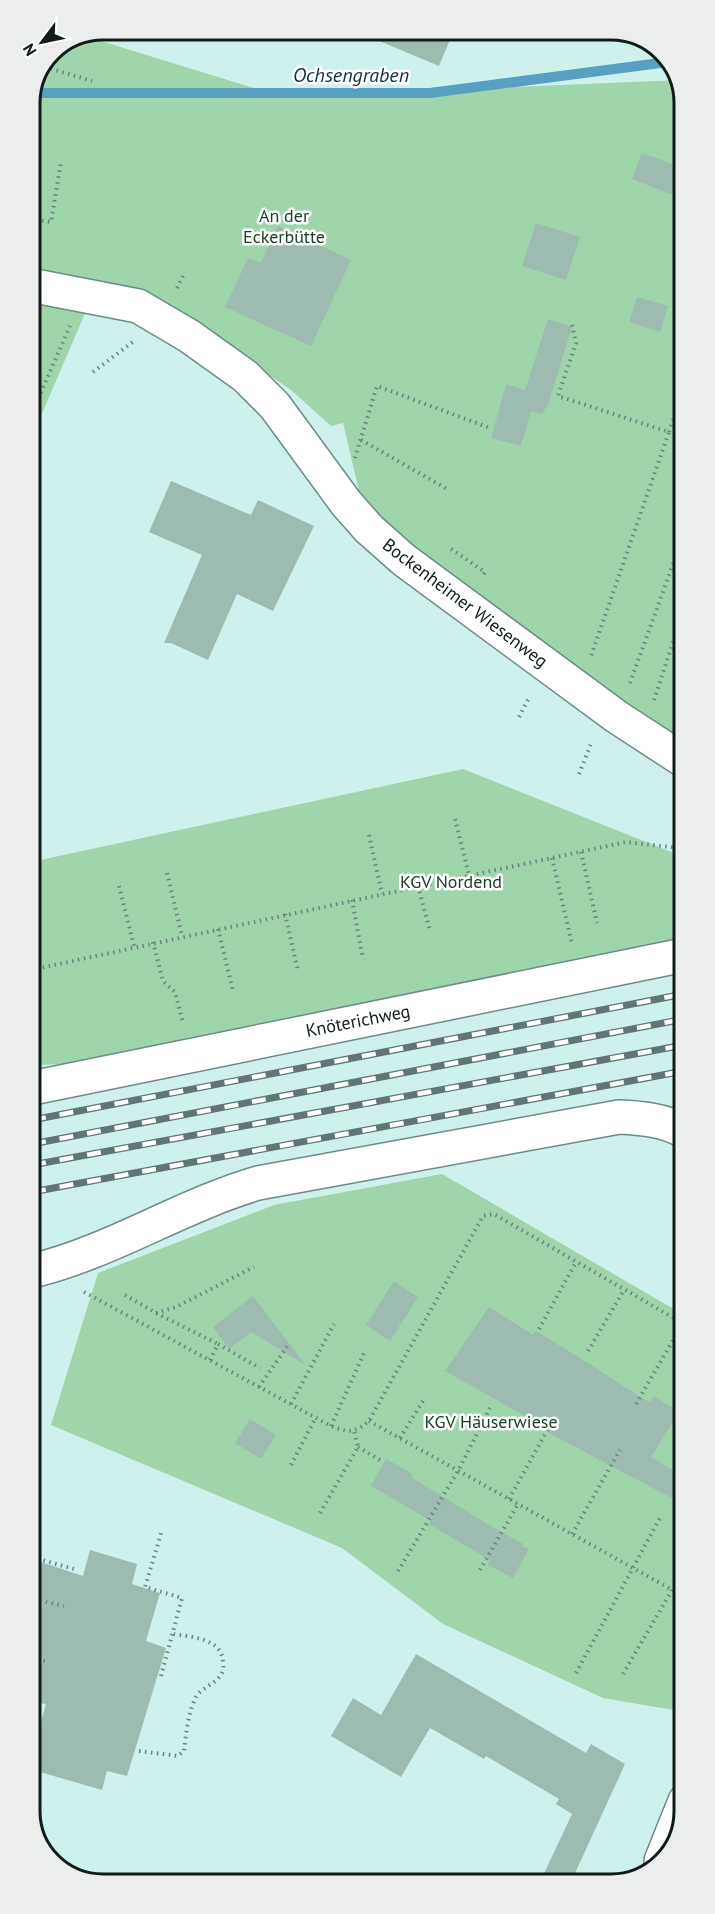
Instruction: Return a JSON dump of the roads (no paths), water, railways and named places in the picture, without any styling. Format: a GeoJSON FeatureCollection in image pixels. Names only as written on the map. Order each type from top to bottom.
{"type":"FeatureCollection","features":[{"type":"Feature","properties":{"kind":"lane","name":"Bockenheimer Wiesenweg"},"geometry":{"type":"LineString","coordinates":[[41,287],[138,306],[189,336],[245,376],[274,406],[346,503],[369,529],[404,560],[630,726],[674,754]]}},
{"type":"Feature","properties":{"kind":"lane","name":"Knöterichweg"},"geometry":{"type":"LineString","coordinates":[[41,1086],[674,957]]}},
{"type":"Feature","properties":{"kind":"lane"},"geometry":{"type":"LineString","coordinates":[[41,1269],[74,1260],[216,1197],[258,1183],[619,1117],[647,1119],[674,1128]]}},
{"type":"Feature","properties":{"kind":"waterway","name":"Ochsengraben"},"geometry":{"type":"LineString","coordinates":[[42,93],[430,93],[659,63]]}},
{"type":"Feature","properties":{"kind":"railway"},"geometry":{"type":"LineString","coordinates":[[41,1118],[674,996]]}},
{"type":"Feature","properties":{"kind":"railway"},"geometry":{"type":"LineString","coordinates":[[41,1142],[674,1021]]}},
{"type":"Feature","properties":{"kind":"railway"},"geometry":{"type":"LineString","coordinates":[[41,1163],[674,1047]]}},
{"type":"Feature","properties":{"kind":"railway"},"geometry":{"type":"LineString","coordinates":[[41,1190],[674,1073]]}},
{"type":"Feature","properties":{"kind":"park label","name":"An der Eckerbütte"},"geometry":{"type":"Point","coordinates":[284,226]}},
{"type":"Feature","properties":{"kind":"park label","name":"KGV Nordend"},"geometry":{"type":"Point","coordinates":[451,882]}},
{"type":"Feature","properties":{"kind":"park label","name":"KGV Häuserwiese"},"geometry":{"type":"Point","coordinates":[491,1422]}}]}
